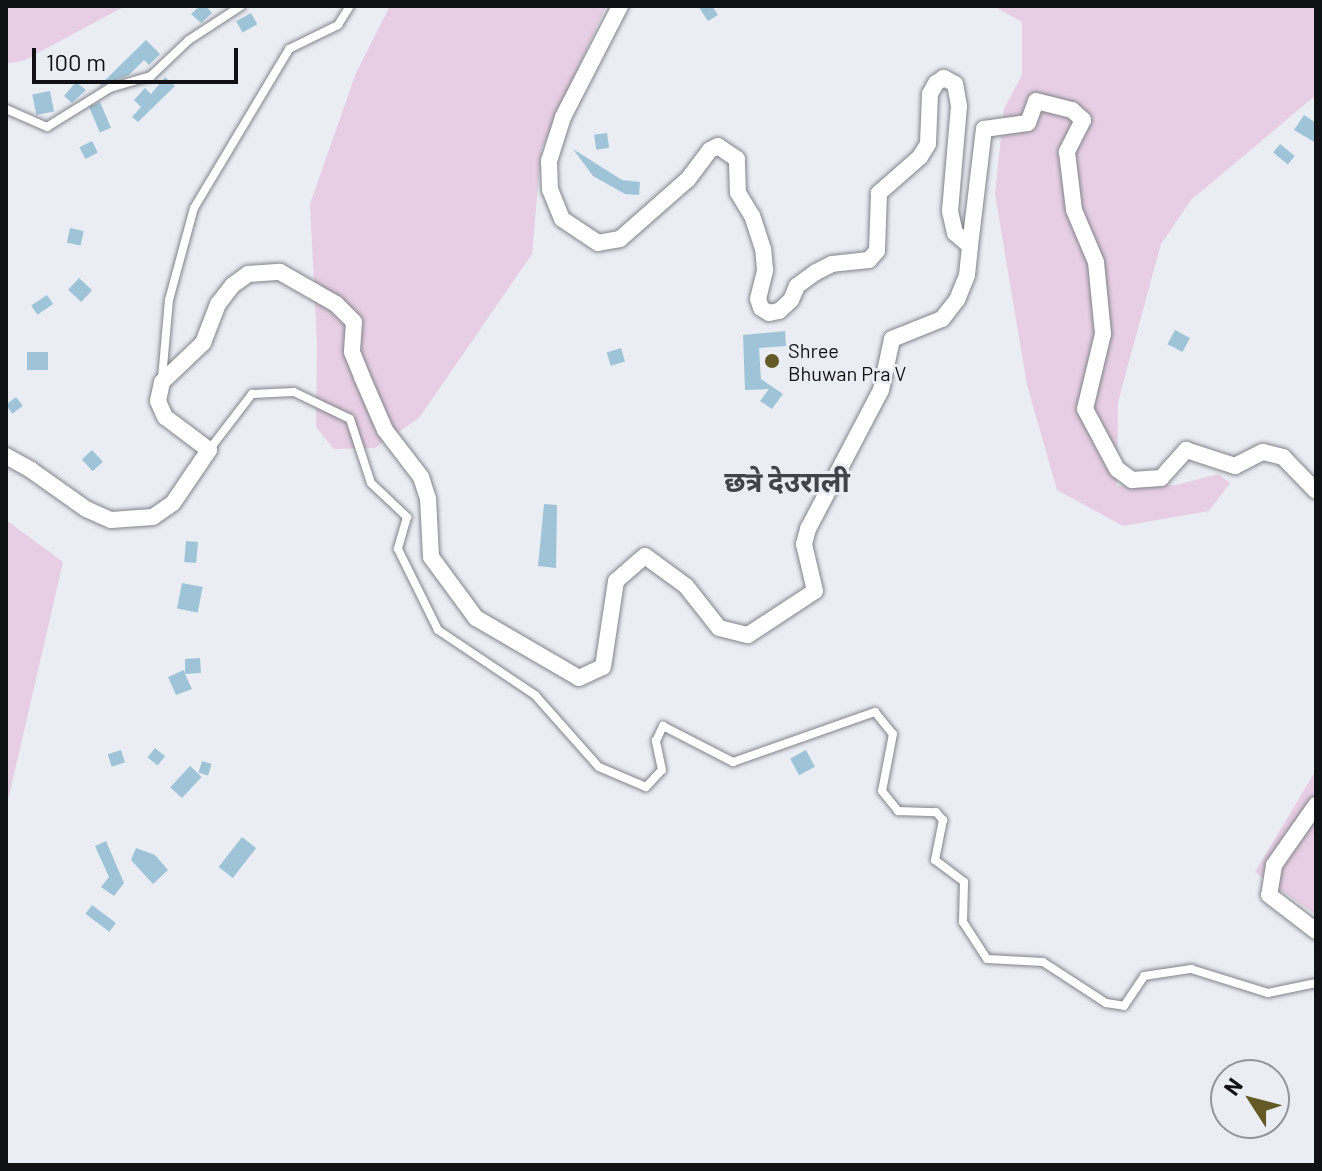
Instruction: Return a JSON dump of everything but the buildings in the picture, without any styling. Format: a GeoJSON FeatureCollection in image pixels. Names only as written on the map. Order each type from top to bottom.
{"type":"FeatureCollection","features":[{"type":"Feature","properties":{"kind":"street"},"geometry":{"type":"LineString","coordinates":[[620,6],[563,117],[549,161],[550,190],[562,219],[583,236],[598,243],[620,239],[687,180],[710,150],[718,146],[737,159],[738,193],[752,216],[763,249],[765,270],[758,299],[761,308],[769,313],[779,311],[791,300],[797,286],[816,272],[832,264],[860,263],[877,251],[879,193],[920,157],[928,144],[930,94],[936,83],[944,78],[955,84],[959,106],[950,211],[955,233],[970,246]]}},
{"type":"Feature","properties":{"kind":"street"},"geometry":{"type":"LineString","coordinates":[[6,456],[86,509],[111,520],[153,517],[173,503],[209,450],[165,417],[158,401],[162,382],[203,343],[218,304],[233,285],[248,274],[280,272],[347,311],[354,322],[352,352],[362,377],[385,430],[421,477],[428,498],[431,557],[476,618],[579,678],[603,667],[616,581],[645,556],[686,586],[719,628],[748,635],[815,591],[804,544],[881,390],[888,348],[900,334],[942,319],[957,300],[967,275],[984,129],[1028,123],[1036,101],[1072,110],[1083,120],[1067,152],[1074,210],[1096,262],[1103,334],[1085,409],[1117,469],[1132,480],[1161,478],[1186,450],[1235,466],[1263,452],[1283,457],[1316,491]]}},
{"type":"Feature","properties":{"kind":"street"},"geometry":{"type":"LineString","coordinates":[[1316,805],[1274,865],[1269,895],[1316,931]]}},
{"type":"Feature","properties":{"kind":"lane"},"geometry":{"type":"LineString","coordinates":[[6,109],[47,127],[110,88],[151,76],[189,40],[241,6]]}},
{"type":"Feature","properties":{"kind":"lane"},"geometry":{"type":"LineString","coordinates":[[162,382],[169,300],[194,208],[289,49],[338,25],[350,6]]}},
{"type":"Feature","properties":{"kind":"lane"},"geometry":{"type":"LineString","coordinates":[[209,450],[252,394],[294,392],[350,419],[371,483],[407,517],[398,549],[438,630],[535,695],[599,767],[646,787],[662,770],[656,741],[663,726],[733,762],[875,712],[893,734],[882,791],[898,811],[936,812],[943,820],[935,860],[964,882],[963,922],[987,959],[1043,962],[1106,1003],[1124,1006],[1144,976],[1191,969],[1268,993],[1316,983]]}},
{"type":"Feature","properties":{"kind":"shaded area"},"geometry":{"type":"Polygon","coordinates":[[[6,6],[125,6],[25,60],[6,64],[6,6]]]}},
{"type":"Feature","properties":{"kind":"shaded area"},"geometry":{"type":"Polygon","coordinates":[[[390,6],[606,6],[541,150],[532,254],[419,418],[375,448],[334,449],[316,427],[317,345],[310,204],[356,73],[390,6]]]}},
{"type":"Feature","properties":{"kind":"shaded area"},"geometry":{"type":"Polygon","coordinates":[[[993,6],[1316,6],[1316,95],[1191,200],[1161,244],[1118,402],[1117,486],[1176,485],[1218,474],[1230,483],[1209,511],[1123,526],[1057,490],[1027,385],[995,194],[1004,109],[1022,75],[1022,22],[993,6]]]}},
{"type":"Feature","properties":{"kind":"shaded area"},"geometry":{"type":"Polygon","coordinates":[[[6,520],[63,562],[6,809],[6,520]]]}},
{"type":"Feature","properties":{"kind":"shaded area"},"geometry":{"type":"Polygon","coordinates":[[[1316,770],[1316,915],[1255,872],[1316,770]]]}},
{"type":"Feature","properties":{"kind":"place","name":"Shree Bhuwan Pra V"},"geometry":{"type":"Point","coordinates":[772,361]}},
{"type":"Feature","properties":{"kind":"district","name":"छत्रे देउराली"},"geometry":{"type":"Point","coordinates":[787,481]}}]}
